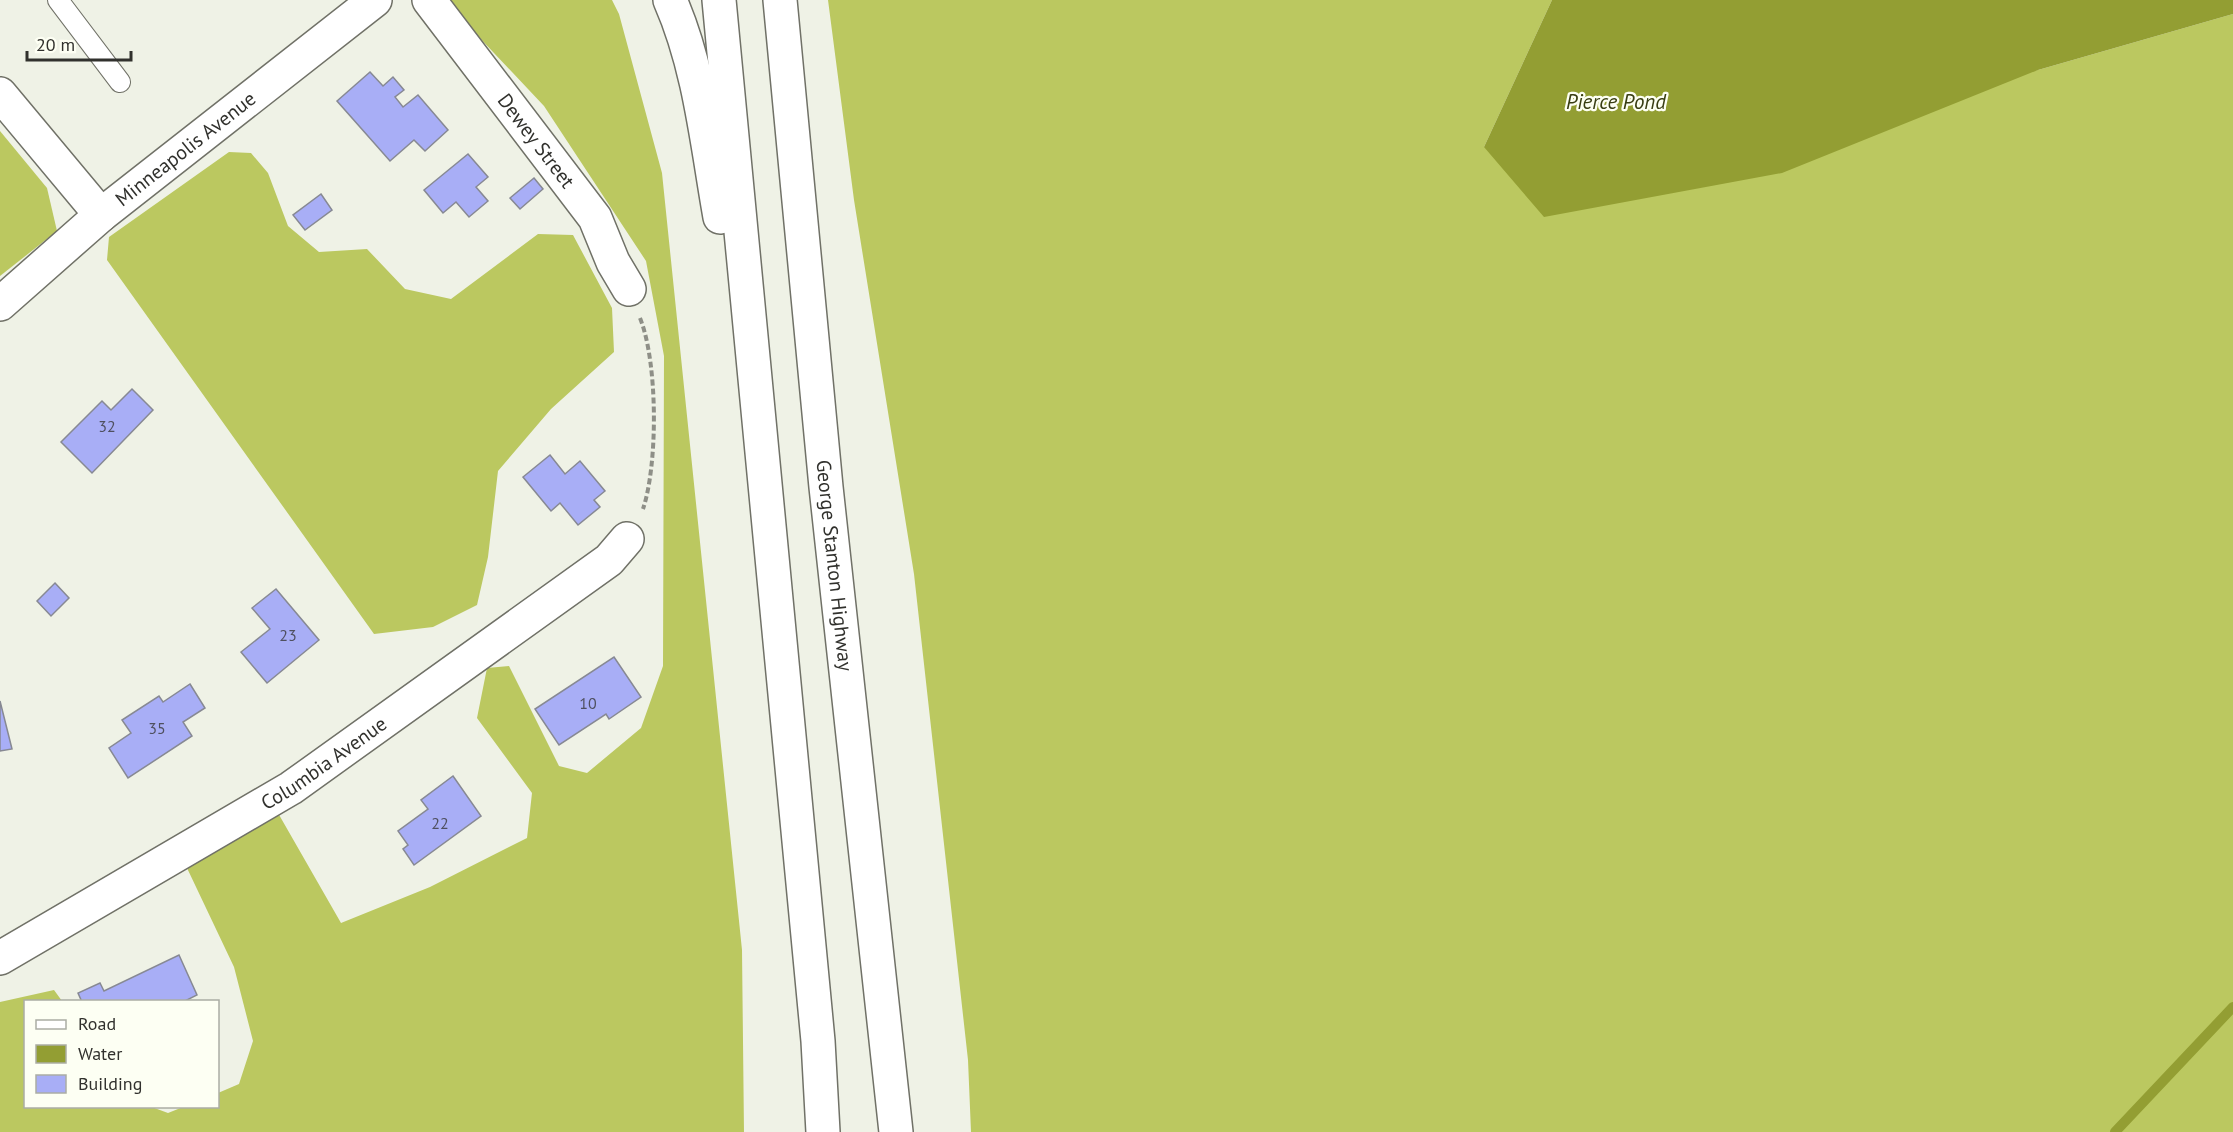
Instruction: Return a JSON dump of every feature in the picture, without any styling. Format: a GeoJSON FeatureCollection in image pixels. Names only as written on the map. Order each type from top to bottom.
{"type":"FeatureCollection","features":[{"type":"Feature","properties":{"kind":"main road","name":"Minneapolis Avenue"},"geometry":{"type":"LineString","coordinates":[[0,304],[101,215],[375,0]]}},
{"type":"Feature","properties":{"kind":"main road","name":"Dewey Street"},"geometry":{"type":"LineString","coordinates":[[429,0],[595,218],[613,262],[629,289]]}},
{"type":"Feature","properties":{"kind":"main road"},"geometry":{"type":"LineString","coordinates":[[670,0],[680,23],[694,69],[764,470]]}},
{"type":"Feature","properties":{"kind":"main road"},"geometry":{"type":"LineString","coordinates":[[719,0],[818,1041],[823,1132]]}},
{"type":"Feature","properties":{"kind":"main road","name":"George Stanton Highway"},"geometry":{"type":"LineString","coordinates":[[780,0],[827,499],[896,1132]]}},
{"type":"Feature","properties":{"kind":"main road"},"geometry":{"type":"LineString","coordinates":[[0,94],[101,215]]}},
{"type":"Feature","properties":{"kind":"main road","name":"Columbia Avenue"},"geometry":{"type":"LineString","coordinates":[[0,958],[291,788],[609,560],[627,540]]}},
{"type":"Feature","properties":{"kind":"lane"},"geometry":{"type":"LineString","coordinates":[[58,0],[120,82]]}},
{"type":"Feature","properties":{"kind":"path"},"geometry":{"type":"LineString","coordinates":[[627,540],[643,509],[649,489],[653,429],[648,342],[629,289]]}},
{"type":"Feature","properties":{"kind":"shaded area"},"geometry":{"type":"Polygon","coordinates":[[[444,0],[612,0],[619,14],[662,173],[742,950],[744,1132],[0,1132],[0,1002],[54,990],[61,1000],[24,1000],[24,1108],[154,1108],[168,1113],[180,1108],[219,1108],[219,1093],[239,1084],[253,1041],[234,967],[187,868],[278,813],[341,923],[430,887],[527,838],[532,793],[477,718],[487,668],[509,666],[559,766],[587,773],[641,728],[663,666],[664,356],[646,261],[544,106],[444,0]]]}},
{"type":"Feature","properties":{"kind":"shaded area"},"geometry":{"type":"Polygon","coordinates":[[[828,0],[1552,0],[1484,147],[2038,70],[2233,14],[2233,1132],[971,1132],[968,1060],[914,574],[854,200],[828,0]]]}},
{"type":"Feature","properties":{"kind":"shaded area"},"geometry":{"type":"Polygon","coordinates":[[[0,131],[47,188],[57,231],[0,276],[0,131]]]}},
{"type":"Feature","properties":{"kind":"shaded area"},"geometry":{"type":"Polygon","coordinates":[[[229,152],[251,153],[268,173],[288,226],[319,252],[367,249],[405,289],[451,299],[538,234],[573,235],[612,308],[614,352],[551,409],[498,471],[488,557],[477,605],[433,627],[374,634],[107,260],[109,237],[229,152]]]}},
{"type":"Feature","properties":{"kind":"water","name":"Pierce Pond"},"geometry":{"type":"Polygon","coordinates":[[[1552,0],[2233,0],[2233,14],[2038,70],[1782,173],[1544,217],[1484,147],[1552,0]]]}},
{"type":"Feature","properties":{"kind":"building"},"geometry":{"type":"Polygon","coordinates":[[[370,72],[383,86],[393,77],[404,90],[395,97],[403,107],[418,95],[448,130],[425,151],[414,140],[390,161],[337,101],[370,72]]]}},
{"type":"Feature","properties":{"kind":"building"},"geometry":{"type":"Polygon","coordinates":[[[468,154],[488,177],[476,187],[488,201],[469,217],[456,202],[443,213],[424,190],[468,154]]]}},
{"type":"Feature","properties":{"kind":"building"},"geometry":{"type":"Polygon","coordinates":[[[534,178],[543,189],[520,209],[510,198],[534,178]]]}},
{"type":"Feature","properties":{"kind":"building"},"geometry":{"type":"Polygon","coordinates":[[[321,194],[332,210],[305,230],[293,215],[321,194]]]}},
{"type":"Feature","properties":{"kind":"building"},"geometry":{"type":"Polygon","coordinates":[[[132,389],[153,410],[92,473],[61,442],[102,401],[111,410],[132,389]]]}},
{"type":"Feature","properties":{"kind":"building"},"geometry":{"type":"Polygon","coordinates":[[[550,455],[565,474],[580,461],[605,491],[594,500],[600,507],[578,525],[560,503],[551,511],[523,477],[550,455]]]}},
{"type":"Feature","properties":{"kind":"building"},"geometry":{"type":"Polygon","coordinates":[[[55,583],[69,598],[51,616],[37,601],[55,583]]]}},
{"type":"Feature","properties":{"kind":"building"},"geometry":{"type":"Polygon","coordinates":[[[276,589],[319,640],[267,683],[241,652],[270,629],[252,608],[276,589]]]}},
{"type":"Feature","properties":{"kind":"building"},"geometry":{"type":"Polygon","coordinates":[[[614,657],[641,697],[609,719],[606,714],[559,745],[535,709],[614,657]]]}},
{"type":"Feature","properties":{"kind":"building"},"geometry":{"type":"Polygon","coordinates":[[[190,684],[205,708],[183,722],[192,736],[128,778],[109,748],[131,733],[122,720],[159,696],[163,702],[190,684]]]}},
{"type":"Feature","properties":{"kind":"building"},"geometry":{"type":"Polygon","coordinates":[[[0,701],[12,749],[0,751],[0,701]]]}},
{"type":"Feature","properties":{"kind":"building"},"geometry":{"type":"Polygon","coordinates":[[[453,776],[481,816],[414,865],[403,849],[408,845],[398,831],[428,809],[421,800],[453,776]]]}},
{"type":"Feature","properties":{"kind":"building"},"geometry":{"type":"Polygon","coordinates":[[[179,955],[197,995],[187,1000],[81,1000],[78,993],[100,983],[104,991],[179,955]]]}},
{"type":"Feature","properties":{"kind":"waterway"},"geometry":{"type":"LineString","coordinates":[[2115,1132],[2233,1007]]}}]}
